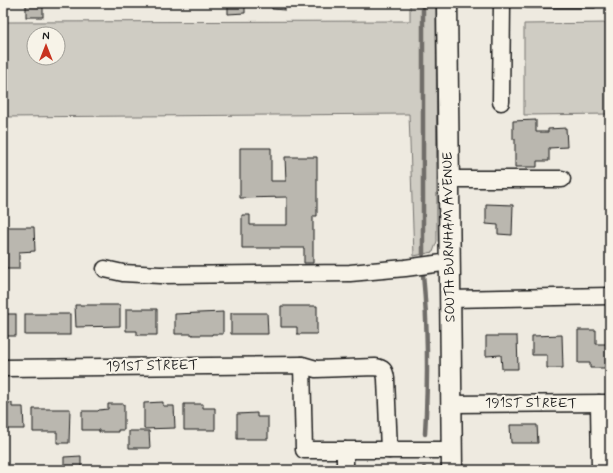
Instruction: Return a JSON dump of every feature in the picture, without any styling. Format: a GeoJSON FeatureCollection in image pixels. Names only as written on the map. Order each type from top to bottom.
{"type":"FeatureCollection","features":[{"type":"Feature","properties":{"kind":"main road","name":"SOUTH BURNHAM AVENUE"},"geometry":{"type":"LineString","coordinates":[[447,3],[452,470]]}},
{"type":"Feature","properties":{"kind":"street"},"geometry":{"type":"LineString","coordinates":[[501,102],[502,3]]}},
{"type":"Feature","properties":{"kind":"street"},"geometry":{"type":"LineString","coordinates":[[449,179],[562,179]]}},
{"type":"Feature","properties":{"kind":"street"},"geometry":{"type":"LineString","coordinates":[[105,269],[123,273],[160,275],[350,273],[450,262]]}},
{"type":"Feature","properties":{"kind":"street"},"geometry":{"type":"LineString","coordinates":[[450,299],[610,296]]}},
{"type":"Feature","properties":{"kind":"street"},"geometry":{"type":"LineString","coordinates":[[302,365],[304,450],[452,450]]}},
{"type":"Feature","properties":{"kind":"street","name":"191ST STREET"},"geometry":{"type":"LineString","coordinates":[[3,368],[302,365],[316,369],[380,368],[385,372],[386,379],[389,450]]}},
{"type":"Feature","properties":{"kind":"street"},"geometry":{"type":"LineString","coordinates":[[600,470],[604,403]]}},
{"type":"Feature","properties":{"kind":"street","name":"191ST STREET"},"geometry":{"type":"LineString","coordinates":[[451,404],[604,403]]}},
{"type":"Feature","properties":{"kind":"street"},"geometry":{"type":"LineString","coordinates":[[345,450],[345,470]]}},
{"type":"Feature","properties":{"kind":"shaded area"},"geometry":{"type":"Polygon","coordinates":[[[410,3],[436,3],[437,241],[433,252],[414,256],[409,114],[3,117],[3,22],[410,21],[410,3]]]}},
{"type":"Feature","properties":{"kind":"shaded area"},"geometry":{"type":"Polygon","coordinates":[[[610,23],[610,114],[524,115],[524,24],[610,23]]]}},
{"type":"Feature","properties":{"kind":"building"},"geometry":{"type":"Polygon","coordinates":[[[26,3],[43,3],[43,17],[26,17],[26,3]]]}},
{"type":"Feature","properties":{"kind":"building"},"geometry":{"type":"Polygon","coordinates":[[[228,3],[245,3],[245,13],[228,14],[228,3]]]}},
{"type":"Feature","properties":{"kind":"building"},"geometry":{"type":"Polygon","coordinates":[[[272,3],[285,3],[285,10],[272,9],[272,3]]]}},
{"type":"Feature","properties":{"kind":"building"},"geometry":{"type":"Polygon","coordinates":[[[526,3],[595,3],[595,8],[526,8],[526,3]]]}},
{"type":"Feature","properties":{"kind":"building"},"geometry":{"type":"Polygon","coordinates":[[[536,120],[536,132],[548,132],[548,129],[566,128],[567,147],[549,148],[549,161],[537,161],[537,167],[515,167],[515,139],[513,139],[513,121],[536,120]]]}},
{"type":"Feature","properties":{"kind":"building"},"geometry":{"type":"Polygon","coordinates":[[[240,148],[271,148],[271,181],[286,181],[285,157],[317,157],[317,216],[313,216],[313,263],[304,263],[304,248],[242,248],[242,215],[250,215],[250,225],[287,225],[287,197],[240,198],[240,148]]]}},
{"type":"Feature","properties":{"kind":"building"},"geometry":{"type":"Polygon","coordinates":[[[486,204],[513,205],[512,235],[498,234],[498,225],[486,224],[486,204]]]}},
{"type":"Feature","properties":{"kind":"building"},"geometry":{"type":"Polygon","coordinates":[[[3,227],[34,227],[35,251],[19,252],[19,269],[3,269],[3,227]]]}},
{"type":"Feature","properties":{"kind":"building"},"geometry":{"type":"Polygon","coordinates":[[[75,305],[120,305],[120,326],[76,327],[75,305]]]}},
{"type":"Feature","properties":{"kind":"building"},"geometry":{"type":"Polygon","coordinates":[[[281,306],[317,306],[317,334],[297,334],[297,327],[281,327],[281,306]]]}},
{"type":"Feature","properties":{"kind":"building"},"geometry":{"type":"Polygon","coordinates":[[[126,309],[157,309],[157,335],[137,335],[137,331],[126,331],[126,309]]]}},
{"type":"Feature","properties":{"kind":"building"},"geometry":{"type":"Polygon","coordinates":[[[223,312],[223,334],[175,334],[175,314],[223,312]]]}},
{"type":"Feature","properties":{"kind":"building"},"geometry":{"type":"Polygon","coordinates":[[[231,313],[267,313],[268,334],[231,334],[231,313]]]}},
{"type":"Feature","properties":{"kind":"building"},"geometry":{"type":"Polygon","coordinates":[[[3,314],[16,314],[16,336],[3,336],[3,314]]]}},
{"type":"Feature","properties":{"kind":"building"},"geometry":{"type":"Polygon","coordinates":[[[25,314],[70,314],[70,335],[25,335],[25,314]]]}},
{"type":"Feature","properties":{"kind":"building"},"geometry":{"type":"Polygon","coordinates":[[[578,330],[596,330],[596,344],[609,344],[609,368],[590,368],[590,363],[578,363],[578,330]]]}},
{"type":"Feature","properties":{"kind":"building"},"geometry":{"type":"Polygon","coordinates":[[[562,335],[563,368],[547,368],[547,355],[532,355],[532,336],[562,335]]]}},
{"type":"Feature","properties":{"kind":"building"},"geometry":{"type":"Polygon","coordinates":[[[486,336],[517,336],[518,369],[502,369],[501,355],[486,356],[486,336]]]}},
{"type":"Feature","properties":{"kind":"building"},"geometry":{"type":"Polygon","coordinates":[[[163,402],[163,406],[174,406],[175,428],[144,429],[144,403],[163,402]]]}},
{"type":"Feature","properties":{"kind":"building"},"geometry":{"type":"Polygon","coordinates":[[[3,403],[12,403],[12,407],[23,407],[24,429],[3,429],[3,403]]]}},
{"type":"Feature","properties":{"kind":"building"},"geometry":{"type":"Polygon","coordinates":[[[108,404],[124,404],[124,430],[118,430],[118,432],[99,432],[99,430],[82,430],[82,411],[98,411],[108,409],[108,404]]]}},
{"type":"Feature","properties":{"kind":"building"},"geometry":{"type":"Polygon","coordinates":[[[184,404],[203,404],[203,408],[215,408],[215,430],[184,430],[184,404]]]}},
{"type":"Feature","properties":{"kind":"building"},"geometry":{"type":"Polygon","coordinates":[[[33,409],[70,409],[69,443],[57,443],[57,432],[33,432],[33,409]]]}},
{"type":"Feature","properties":{"kind":"building"},"geometry":{"type":"Polygon","coordinates":[[[257,413],[257,417],[268,417],[268,439],[237,439],[237,414],[257,413]]]}},
{"type":"Feature","properties":{"kind":"building"},"geometry":{"type":"Polygon","coordinates":[[[510,425],[537,425],[538,443],[511,443],[510,425]]]}},
{"type":"Feature","properties":{"kind":"building"},"geometry":{"type":"Polygon","coordinates":[[[129,431],[149,431],[150,448],[129,448],[129,431]]]}},
{"type":"Feature","properties":{"kind":"building"},"geometry":{"type":"Polygon","coordinates":[[[81,456],[81,470],[64,470],[64,457],[81,456]]]}},
{"type":"Feature","properties":{"kind":"waterway"},"geometry":{"type":"LineString","coordinates":[[423,3],[423,254]]}},
{"type":"Feature","properties":{"kind":"waterway"},"geometry":{"type":"LineString","coordinates":[[423,274],[427,354],[425,434]]}}]}
